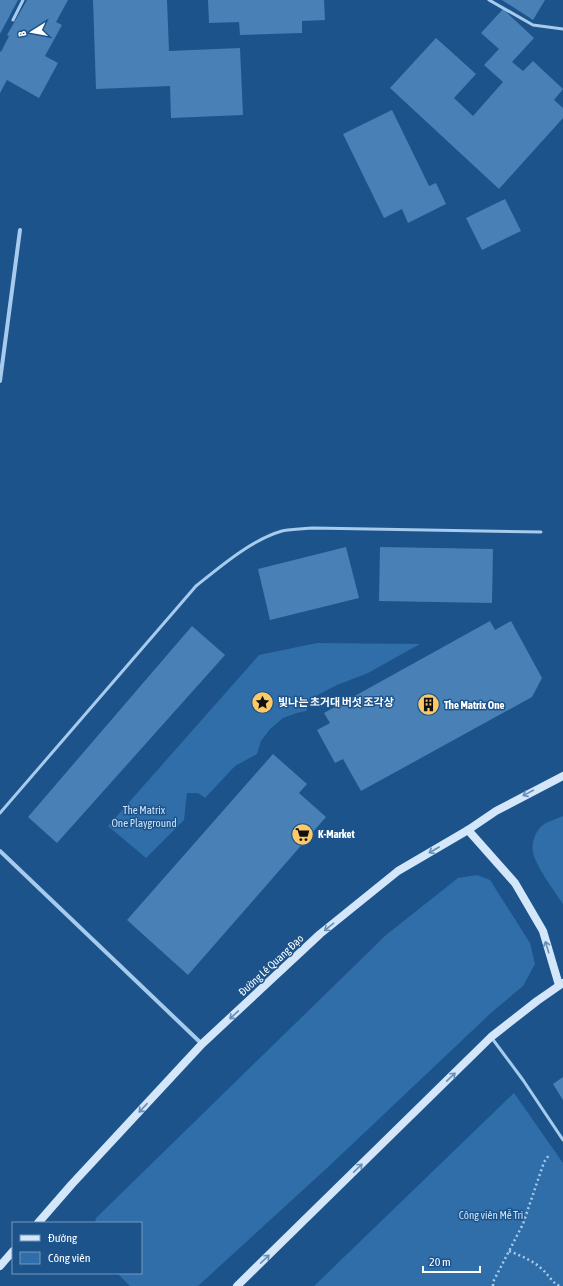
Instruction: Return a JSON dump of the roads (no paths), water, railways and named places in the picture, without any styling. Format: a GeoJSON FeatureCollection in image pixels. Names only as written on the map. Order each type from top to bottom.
{"type":"FeatureCollection","features":[{"type":"Feature","properties":{"kind":"main road","name":"Đường Lê Quang Đạo"},"geometry":{"type":"LineString","coordinates":[[39,1222],[72,1184],[202,1044],[326,930],[398,871],[468,830],[496,811],[563,776]]}},
{"type":"Feature","properties":{"kind":"main road"},"geometry":{"type":"LineString","coordinates":[[237,1286],[492,1037],[561,984],[543,931],[515,883],[468,830]]}},
{"type":"Feature","properties":{"kind":"main road"},"geometry":{"type":"LineString","coordinates":[[0,1266],[12,1253]]}},
{"type":"Feature","properties":{"kind":"street"},"geometry":{"type":"LineString","coordinates":[[0,381],[20,230]]}},
{"type":"Feature","properties":{"kind":"street"},"geometry":{"type":"LineString","coordinates":[[0,851],[202,1044]]}},
{"type":"Feature","properties":{"kind":"lane"},"geometry":{"type":"LineString","coordinates":[[13,20],[23,0]]}},
{"type":"Feature","properties":{"kind":"lane"},"geometry":{"type":"LineString","coordinates":[[489,0],[533,25],[563,29]]}},
{"type":"Feature","properties":{"kind":"lane"},"geometry":{"type":"LineString","coordinates":[[0,813],[196,586],[259,540],[283,531],[313,528],[541,532]]}},
{"type":"Feature","properties":{"kind":"lane"},"geometry":{"type":"LineString","coordinates":[[492,1037],[563,1140]]}},
{"type":"Feature","properties":{"kind":"place","name":"빛나는 초거대 버섯 조각상"},"geometry":{"type":"Point","coordinates":[262,702]}},
{"type":"Feature","properties":{"kind":"place","name":"The Matrix One"},"geometry":{"type":"Point","coordinates":[428,705]}},
{"type":"Feature","properties":{"kind":"place","name":"K-Market"},"geometry":{"type":"Point","coordinates":[302,834]}},
{"type":"Feature","properties":{"kind":"park label","name":"The Matrix One Playground"},"geometry":{"type":"Point","coordinates":[144,816]}},
{"type":"Feature","properties":{"kind":"park label","name":"Công viên Mễ Trì"},"geometry":{"type":"Point","coordinates":[491,1215]}}]}
